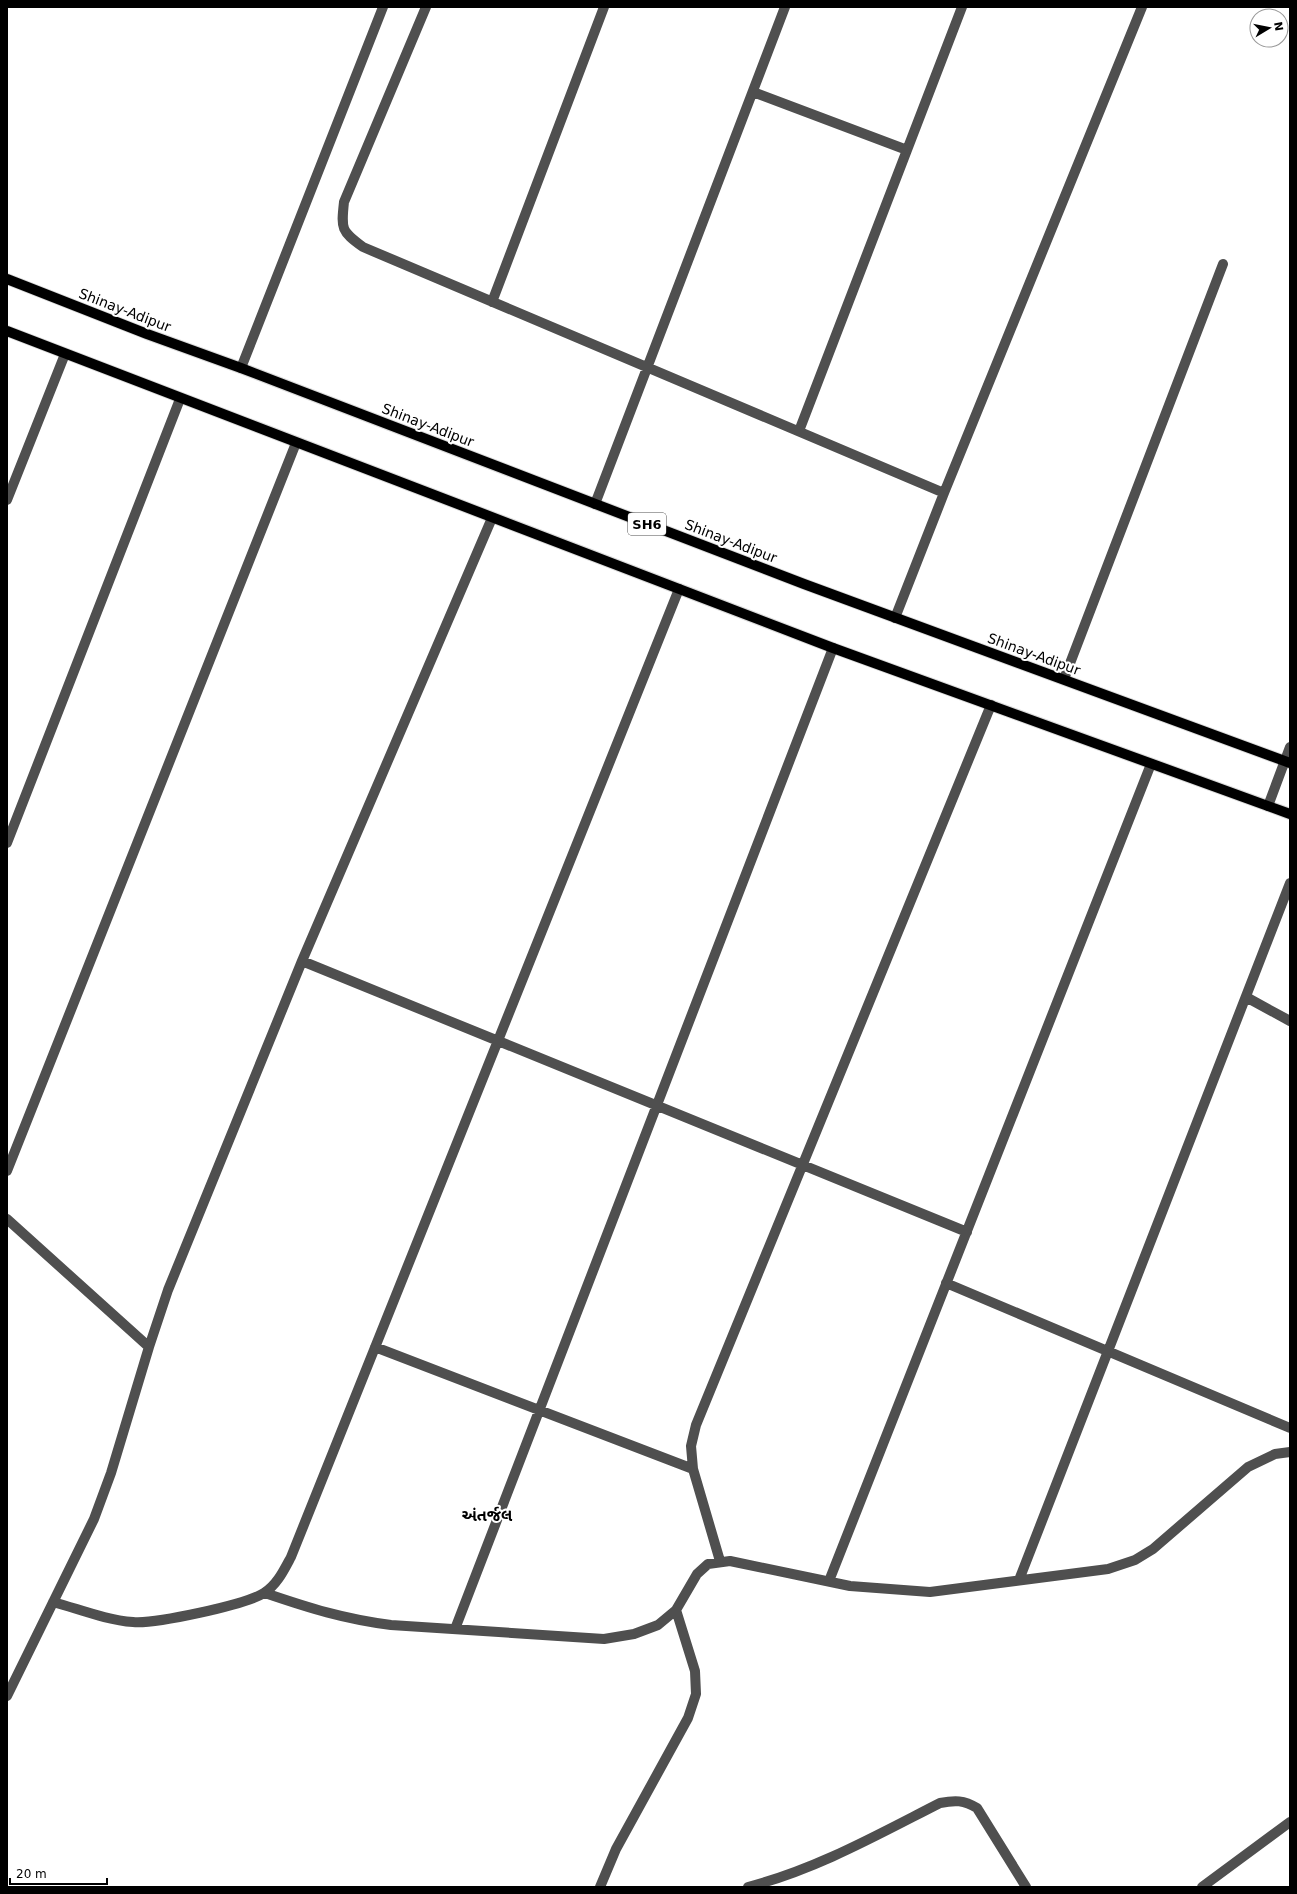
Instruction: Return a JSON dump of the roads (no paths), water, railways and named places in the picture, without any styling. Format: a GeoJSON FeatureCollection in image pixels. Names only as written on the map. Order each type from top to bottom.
{"type":"FeatureCollection","features":[{"type":"Feature","properties":{"kind":"main road","name":"Shinay-Adipur"},"geometry":{"type":"LineString","coordinates":[[7,278],[147,334],[241,368],[895,618],[1288,762]]}},
{"type":"Feature","properties":{"kind":"main road"},"geometry":{"type":"LineString","coordinates":[[7,331],[833,648],[1290,814]]}},
{"type":"Feature","properties":{"kind":"street"},"geometry":{"type":"LineString","coordinates":[[241,368],[383,7]]}},
{"type":"Feature","properties":{"kind":"street"},"geometry":{"type":"LineString","coordinates":[[426,7],[344,202],[342,223],[347,236],[363,247],[944,492]]}},
{"type":"Feature","properties":{"kind":"street"},"geometry":{"type":"LineString","coordinates":[[492,302],[604,7]]}},
{"type":"Feature","properties":{"kind":"street"},"geometry":{"type":"LineString","coordinates":[[595,504],[785,7]]}},
{"type":"Feature","properties":{"kind":"street"},"geometry":{"type":"LineString","coordinates":[[799,430],[962,7]]}},
{"type":"Feature","properties":{"kind":"street"},"geometry":{"type":"LineString","coordinates":[[895,618],[944,492],[1142,7]]}},
{"type":"Feature","properties":{"kind":"street"},"geometry":{"type":"LineString","coordinates":[[753,92],[907,150]]}},
{"type":"Feature","properties":{"kind":"street"},"geometry":{"type":"LineString","coordinates":[[1064,679],[1223,264]]}},
{"type":"Feature","properties":{"kind":"street"},"geometry":{"type":"LineString","coordinates":[[7,500],[65,354]]}},
{"type":"Feature","properties":{"kind":"street"},"geometry":{"type":"LineString","coordinates":[[7,843],[180,398]]}},
{"type":"Feature","properties":{"kind":"street"},"geometry":{"type":"LineString","coordinates":[[7,1171],[296,443]]}},
{"type":"Feature","properties":{"kind":"street"},"geometry":{"type":"LineString","coordinates":[[7,1696],[94,1519],[130,1415],[149,1347],[168,1290],[302,962],[492,518]]}},
{"type":"Feature","properties":{"kind":"street"},"geometry":{"type":"LineString","coordinates":[[53,1602],[115,1620],[134,1622],[156,1620],[246,1602],[265,1593],[279,1578],[291,1557],[679,589]]}},
{"type":"Feature","properties":{"kind":"street"},"geometry":{"type":"LineString","coordinates":[[455,1629],[833,648]]}},
{"type":"Feature","properties":{"kind":"street"},"geometry":{"type":"LineString","coordinates":[[720,1561],[693,1469],[691,1446],[696,1425],[991,705]]}},
{"type":"Feature","properties":{"kind":"street"},"geometry":{"type":"LineString","coordinates":[[1268,806],[1288,762],[1290,747]]}},
{"type":"Feature","properties":{"kind":"street"},"geometry":{"type":"LineString","coordinates":[[829,1581],[1152,764]]}},
{"type":"Feature","properties":{"kind":"street"},"geometry":{"type":"LineString","coordinates":[[1019,1580],[1290,883]]}},
{"type":"Feature","properties":{"kind":"street"},"geometry":{"type":"LineString","coordinates":[[302,962],[967,1232]]}},
{"type":"Feature","properties":{"kind":"street"},"geometry":{"type":"LineString","coordinates":[[1246,997],[1290,1021]]}},
{"type":"Feature","properties":{"kind":"street"},"geometry":{"type":"LineString","coordinates":[[7,1218],[149,1347]]}},
{"type":"Feature","properties":{"kind":"street"},"geometry":{"type":"LineString","coordinates":[[946,1284],[1290,1428]]}},
{"type":"Feature","properties":{"kind":"street"},"geometry":{"type":"LineString","coordinates":[[375,1347],[693,1469]]}},
{"type":"Feature","properties":{"kind":"street"},"geometry":{"type":"LineString","coordinates":[[265,1593],[326,1613],[391,1625],[604,1639],[634,1634],[658,1625],[676,1610],[697,1574],[708,1564],[720,1561],[730,1561],[829,1581],[879,1589],[930,1592],[1108,1569],[1136,1560],[1153,1548],[1248,1467],[1275,1454],[1290,1452]]}},
{"type":"Feature","properties":{"kind":"street"},"geometry":{"type":"LineString","coordinates":[[600,1887],[616,1849],[688,1718],[696,1694],[695,1671],[676,1610]]}},
{"type":"Feature","properties":{"kind":"street"},"geometry":{"type":"LineString","coordinates":[[748,1887],[801,1871],[835,1857],[940,1803],[954,1800],[966,1802],[977,1808],[1026,1887]]}},
{"type":"Feature","properties":{"kind":"street"},"geometry":{"type":"LineString","coordinates":[[1202,1887],[1290,1822]]}},
{"type":"Feature","properties":{"kind":"district","name":"અંતર્જલ"},"geometry":{"type":"Point","coordinates":[487,1515]}}]}
